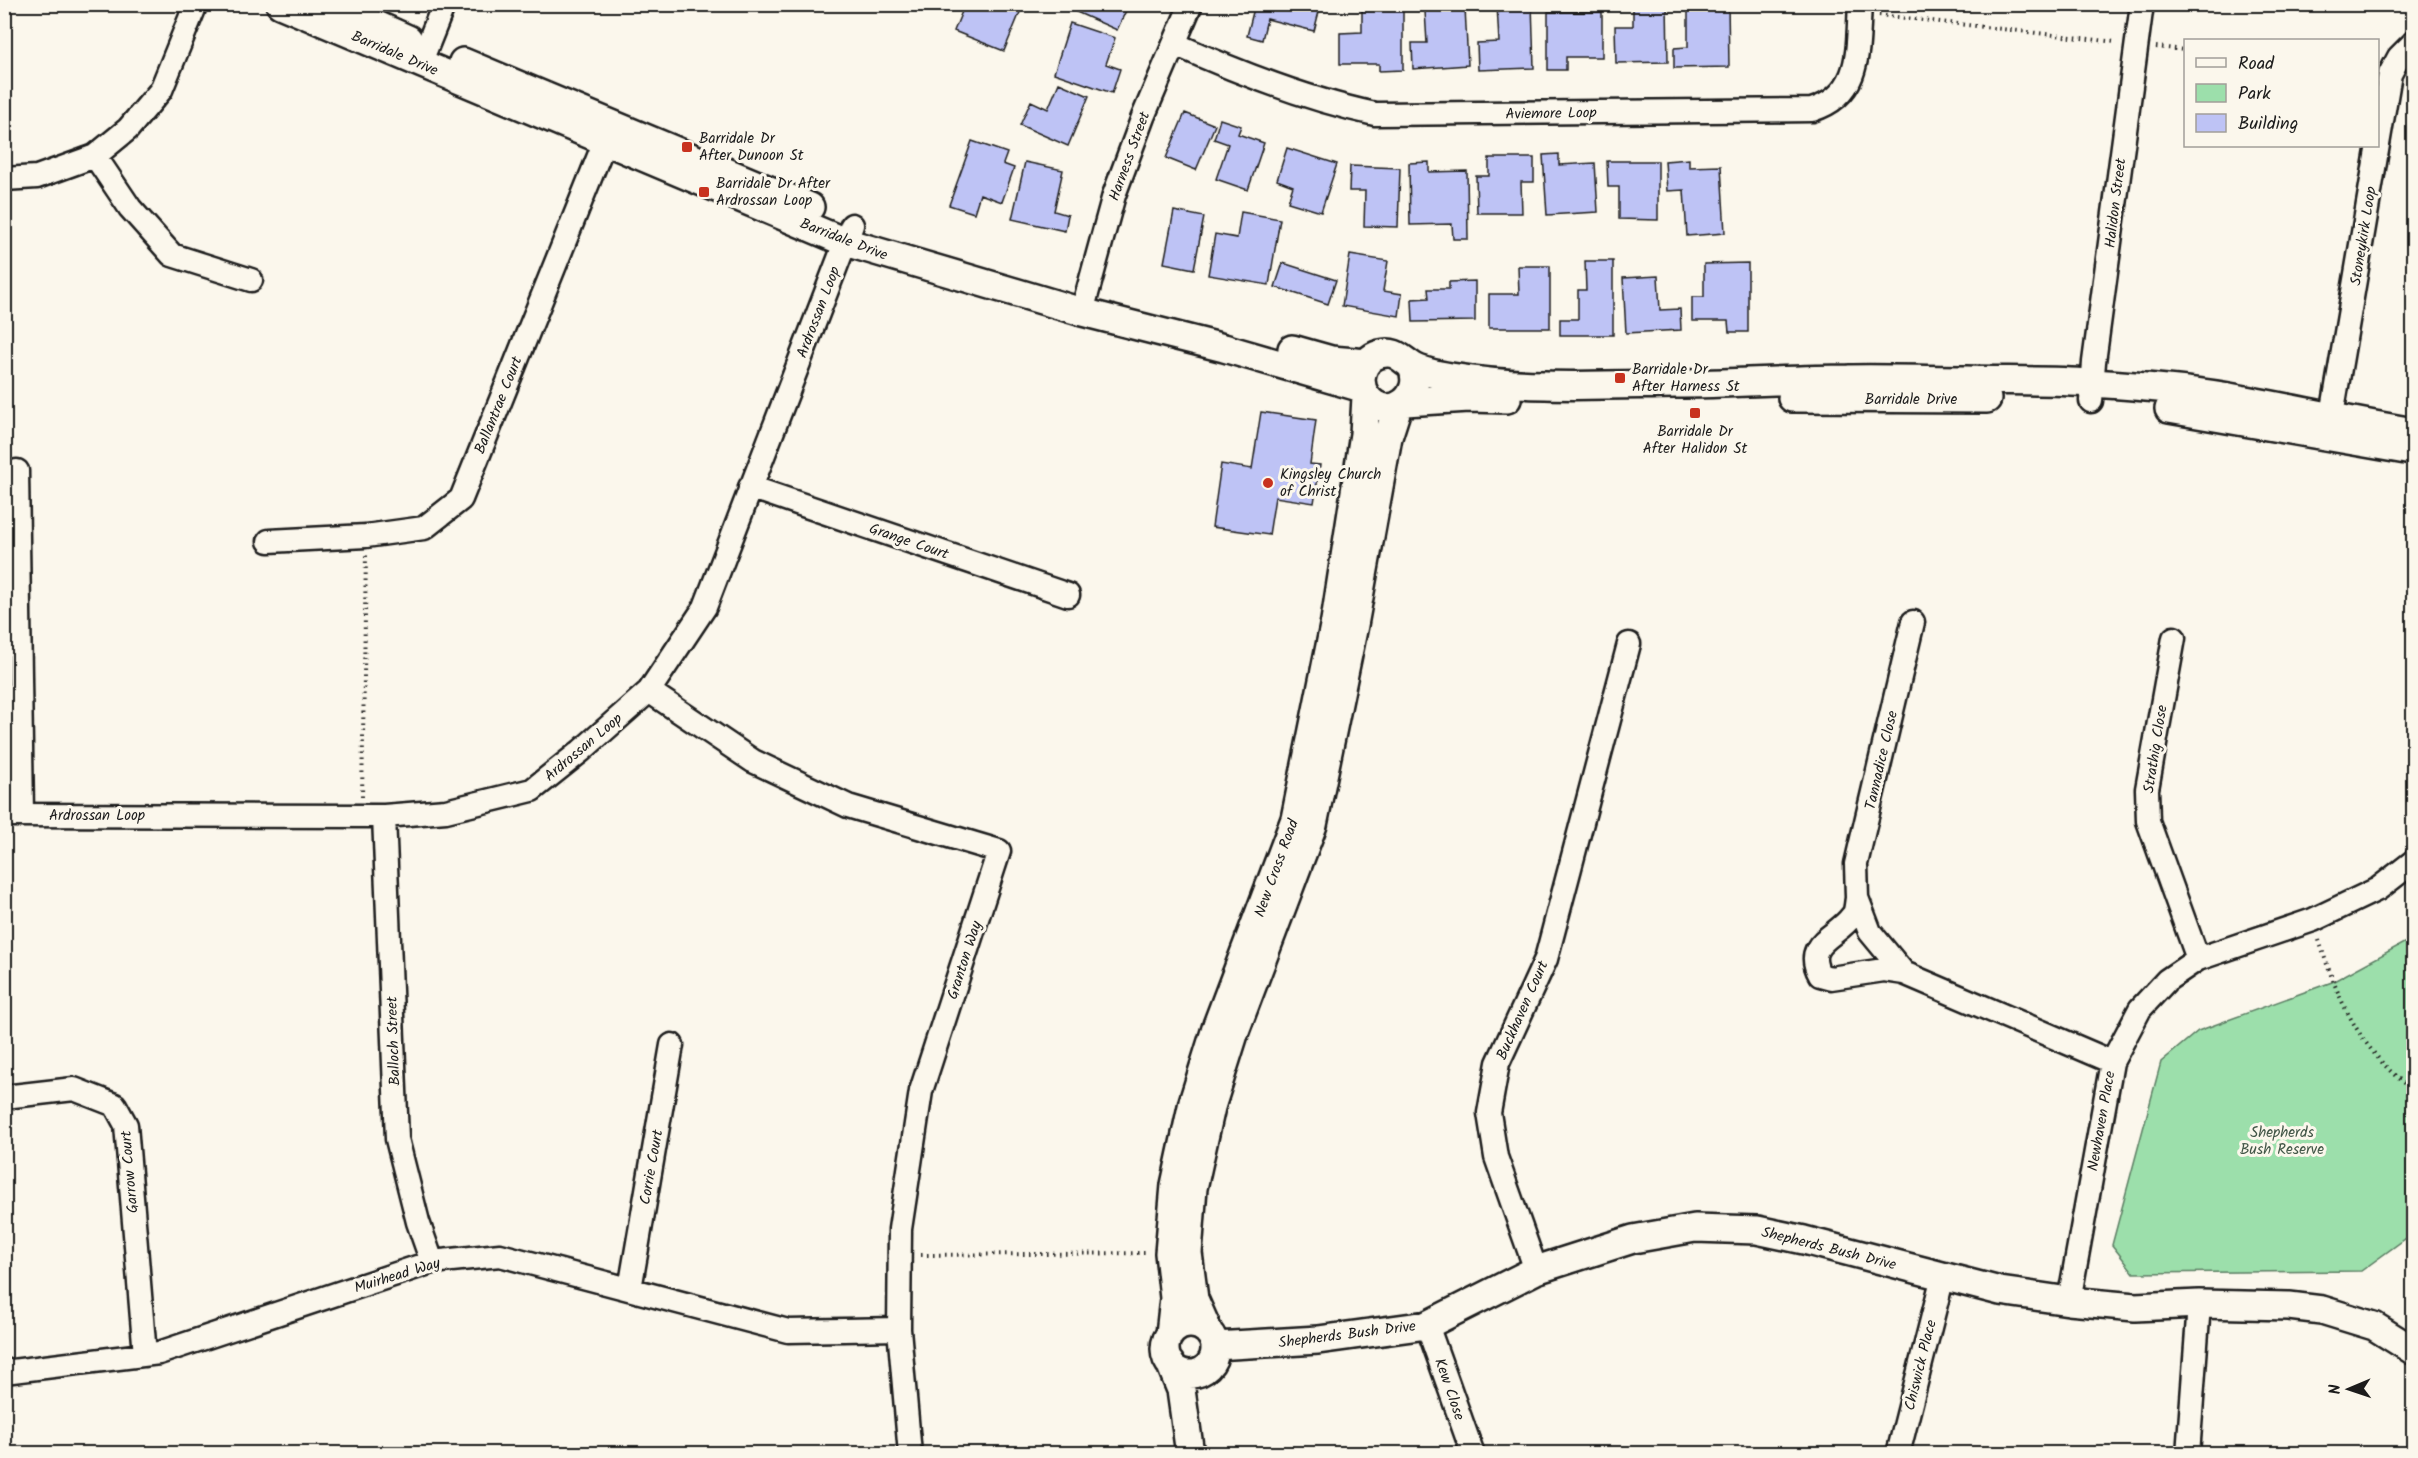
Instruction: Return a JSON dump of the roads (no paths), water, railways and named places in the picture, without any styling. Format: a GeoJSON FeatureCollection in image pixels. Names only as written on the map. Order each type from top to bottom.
{"type":"FeatureCollection","features":[{"type":"Feature","properties":{"kind":"street"},"geometry":{"type":"LineString","coordinates":[[4,179],[37,177],[95,156],[128,129],[161,90],[196,4]]}},
{"type":"Feature","properties":{"kind":"street","name":"Barridale Drive"},"geometry":{"type":"LineString","coordinates":[[280,4],[423,56],[849,233],[1084,303],[1337,383],[1365,382]]}},
{"type":"Feature","properties":{"kind":"street","name":"Barridale Drive"},"geometry":{"type":"LineString","coordinates":[[330,4],[423,56]]}},
{"type":"Feature","properties":{"kind":"street"},"geometry":{"type":"LineString","coordinates":[[423,56],[444,4]]}},
{"type":"Feature","properties":{"kind":"street","name":"Harness Street"},"geometry":{"type":"LineString","coordinates":[[1084,303],[1114,195],[1143,117],[1191,4]]}},
{"type":"Feature","properties":{"kind":"street","name":"Halidon Street"},"geometry":{"type":"LineString","coordinates":[[2092,392],[2142,4]]}},
{"type":"Feature","properties":{"kind":"street","name":"Aviemore Loop"},"geometry":{"type":"LineString","coordinates":[[1175,44],[1230,69],[1319,101],[1375,114],[1812,110],[1828,105],[1841,94],[1850,80],[1857,61],[1860,8]]}},
{"type":"Feature","properties":{"kind":"street","name":"Stoneykirk Loop"},"geometry":{"type":"LineString","coordinates":[[2379,139],[2390,74],[2399,57],[2414,42]]}},
{"type":"Feature","properties":{"kind":"street","name":"Ballantrae Court"},"geometry":{"type":"LineString","coordinates":[[269,541],[366,536],[424,528],[461,499],[608,133]]}},
{"type":"Feature","properties":{"kind":"street","name":"Stoneykirk Loop"},"geometry":{"type":"LineString","coordinates":[[2330,428],[2378,147]]}},
{"type":"Feature","properties":{"kind":"street"},"geometry":{"type":"LineString","coordinates":[[95,156],[129,208],[172,255],[251,280]]}},
{"type":"Feature","properties":{"kind":"street","name":"Ardrossan Loop"},"geometry":{"type":"LineString","coordinates":[[13,815],[373,816],[446,811],[532,790],[581,752],[649,691],[705,607],[849,233]]}},
{"type":"Feature","properties":{"kind":"street"},"geometry":{"type":"LineString","coordinates":[[1390,353],[1405,359],[1414,372],[1414,388],[1401,404],[1380,406],[1365,382],[1373,357],[1390,353]]}},
{"type":"Feature","properties":{"kind":"street","name":"Barridale Drive"},"geometry":{"type":"LineString","coordinates":[[1411,365],[1450,377],[1555,384],[1710,384],[1849,379],[2092,392],[2197,412],[2330,428],[2414,432]]}},
{"type":"Feature","properties":{"kind":"street","name":"New Cross Road"},"geometry":{"type":"LineString","coordinates":[[1170,1334],[1174,1298],[1169,1253],[1175,1185],[1193,1102],[1217,1025],[1295,819],[1335,621],[1364,434],[1365,382]]}},
{"type":"Feature","properties":{"kind":"street","name":"Barridale Drive"},"geometry":{"type":"LineString","coordinates":[[1401,404],[1469,398],[1553,401],[2092,392]]}},
{"type":"Feature","properties":{"kind":"street","name":"New Cross Road"},"geometry":{"type":"LineString","coordinates":[[1210,1349],[1194,1299],[1188,1253],[1193,1188],[1211,1107],[1235,1031],[1313,825],[1354,625],[1388,437],[1401,404]]}},
{"type":"Feature","properties":{"kind":"street","name":"Barridale Drive"},"geometry":{"type":"LineString","coordinates":[[2330,428],[2414,451]]}},
{"type":"Feature","properties":{"kind":"street"},"geometry":{"type":"LineString","coordinates":[[13,815],[17,471]]}},
{"type":"Feature","properties":{"kind":"street","name":"Grange Court"},"geometry":{"type":"LineString","coordinates":[[750,488],[1068,595]]}},
{"type":"Feature","properties":{"kind":"street","name":"Tannadice Close"},"geometry":{"type":"LineString","coordinates":[[1913,622],[1856,864],[1857,898],[1854,915],[1838,932],[1820,943],[1815,954],[1815,965],[1820,975],[1831,978],[1884,970],[1904,973],[2112,1062]]}},
{"type":"Feature","properties":{"kind":"street","name":"Strathig Close"},"geometry":{"type":"LineString","coordinates":[[2174,638],[2146,789],[2148,821],[2198,959]]}},
{"type":"Feature","properties":{"kind":"street","name":"Buckhaven Court"},"geometry":{"type":"LineString","coordinates":[[1536,1270],[1496,1157],[1489,1113],[1498,1063],[1546,959],[1629,644]]}},
{"type":"Feature","properties":{"kind":"street","name":"Granton Way"},"geometry":{"type":"LineString","coordinates":[[649,691],[753,760],[848,806],[999,851],[921,1092],[900,1229],[899,1329],[910,1454]]}},
{"type":"Feature","properties":{"kind":"street","name":"Balloch Street"},"geometry":{"type":"LineString","coordinates":[[373,816],[397,1139],[418,1222],[432,1262]]}},
{"type":"Feature","properties":{"kind":"street","name":"Newhaven Place"},"geometry":{"type":"LineString","coordinates":[[2069,1301],[2112,1062],[2140,1009],[2167,980],[2198,959],[2313,920],[2378,889],[2414,861]]}},
{"type":"Feature","properties":{"kind":"street","name":"Tannadice Close"},"geometry":{"type":"LineString","coordinates":[[1857,898],[1870,932],[1904,973]]}},
{"type":"Feature","properties":{"kind":"street","name":"Corrie Court"},"geometry":{"type":"LineString","coordinates":[[630,1289],[672,1046]]}},
{"type":"Feature","properties":{"kind":"street","name":"Garrow Court"},"geometry":{"type":"LineString","coordinates":[[4,1097],[74,1089],[116,1105],[126,1125],[145,1355]]}},
{"type":"Feature","properties":{"kind":"street","name":"Shepherds Bush Drive"},"geometry":{"type":"LineString","coordinates":[[1210,1349],[1318,1340],[1427,1324],[1536,1270],[1633,1239],[1706,1229],[1757,1230],[2000,1291],[2069,1301],[2135,1307],[2199,1304],[2289,1306],[2322,1310],[2374,1326],[2414,1352]]}},
{"type":"Feature","properties":{"kind":"street","name":"Muirhead Way"},"geometry":{"type":"LineString","coordinates":[[4,1372],[159,1353],[432,1262],[500,1255],[788,1331],[899,1329]]}},
{"type":"Feature","properties":{"kind":"street","name":"Chiswick Place"},"geometry":{"type":"LineString","coordinates":[[1898,1454],[1943,1276]]}},
{"type":"Feature","properties":{"kind":"street"},"geometry":{"type":"LineString","coordinates":[[2188,1454],[2199,1304]]}},
{"type":"Feature","properties":{"kind":"street"},"geometry":{"type":"LineString","coordinates":[[1190,1454],[1181,1390],[1165,1348],[1170,1334],[1176,1328],[1190,1323],[1197,1324],[1210,1349],[1201,1386],[1200,1428],[1203,1454]]}},
{"type":"Feature","properties":{"kind":"street","name":"Kew Close"},"geometry":{"type":"LineString","coordinates":[[1427,1324],[1473,1454]]}},
{"type":"Feature","properties":{"kind":"street"},"geometry":{"type":"LineString","coordinates":[[1170,1363],[1176,1369],[1191,1374],[1210,1349]]}},
{"type":"Feature","properties":{"kind":"place","name":"Barridale Dr After Dunoon St"},"geometry":{"type":"Point","coordinates":[687,147]}},
{"type":"Feature","properties":{"kind":"place","name":"Barridale Dr After Ardrossan Loop"},"geometry":{"type":"Point","coordinates":[704,192]}},
{"type":"Feature","properties":{"kind":"place","name":"Barridale Dr After Harness St"},"geometry":{"type":"Point","coordinates":[1620,378]}},
{"type":"Feature","properties":{"kind":"place","name":"Barridale Dr After Halidon St"},"geometry":{"type":"Point","coordinates":[1695,413]}},
{"type":"Feature","properties":{"kind":"place","name":"Kingsley Church of Christ"},"geometry":{"type":"Point","coordinates":[1268,483]}},
{"type":"Feature","properties":{"kind":"park label","name":"Shepherds Bush Reserve"},"geometry":{"type":"Point","coordinates":[2282,1140]}}]}
